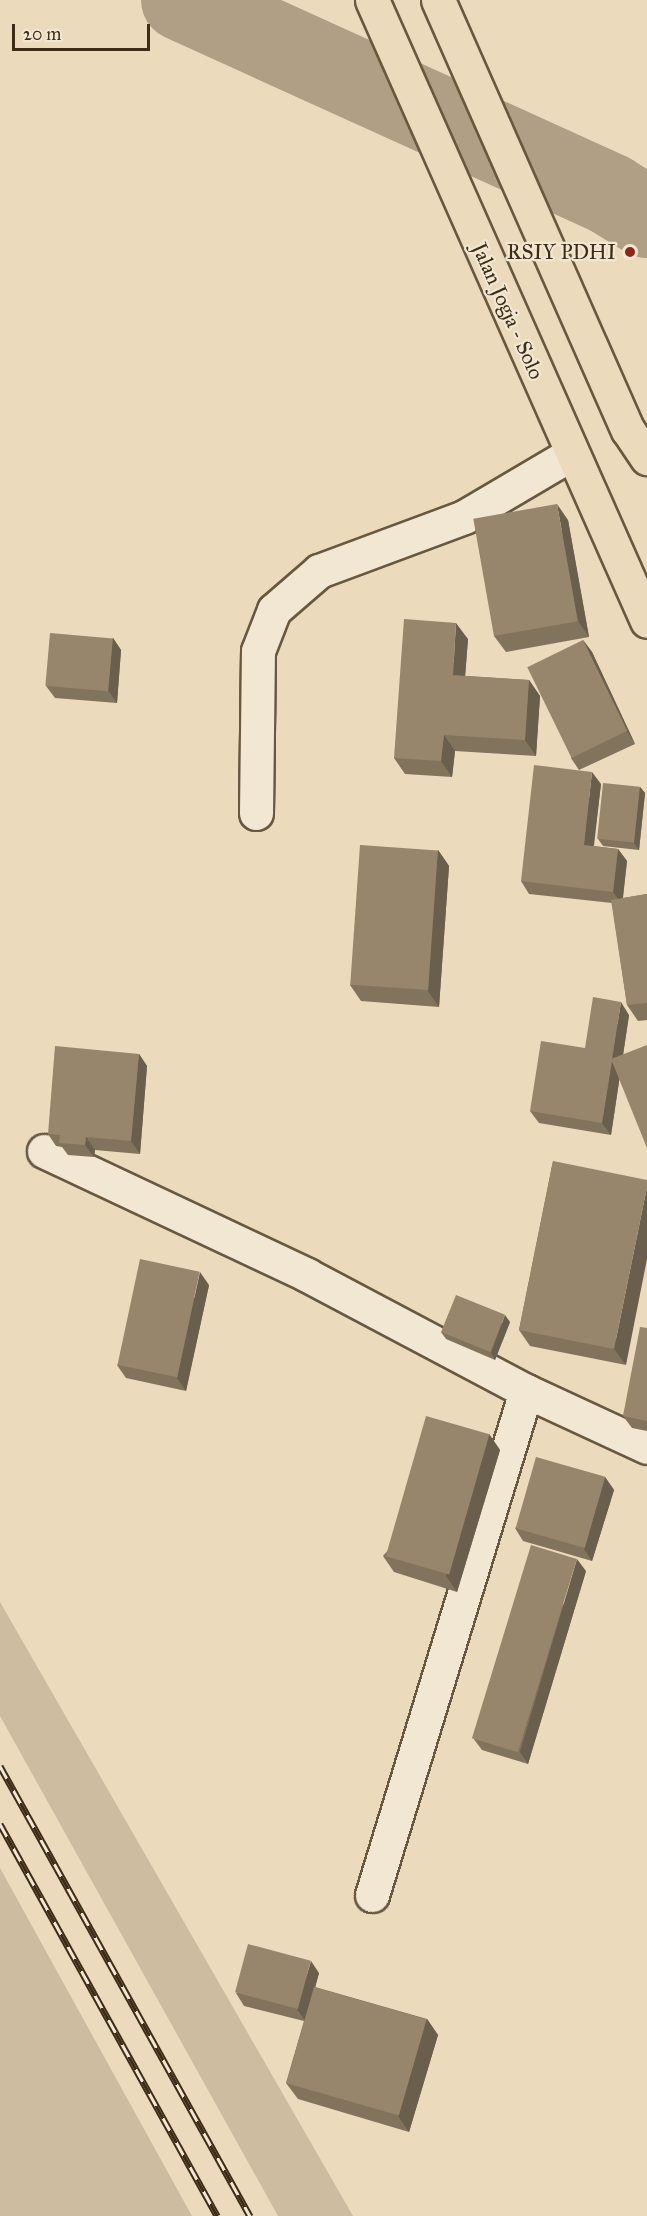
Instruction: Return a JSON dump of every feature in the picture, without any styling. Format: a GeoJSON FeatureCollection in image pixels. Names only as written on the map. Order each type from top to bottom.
{"type":"FeatureCollection","features":[{"type":"Feature","properties":{"kind":"highway"},"geometry":{"type":"LineString","coordinates":[[438,0],[628,430],[647,458]]}},
{"type":"Feature","properties":{"kind":"highway","name":"Jalan Jogja - Solo"},"geometry":{"type":"LineString","coordinates":[[377,12],[647,621]]}},
{"type":"Feature","properties":{"kind":"street"},"geometry":{"type":"LineString","coordinates":[[256,813],[258,651],[274,610],[319,571],[464,517],[571,454]]}},
{"type":"Feature","properties":{"kind":"street"},"geometry":{"type":"LineString","coordinates":[[44,1150],[307,1275],[526,1391],[647,1447]]}},
{"type":"Feature","properties":{"kind":"street"},"geometry":{"type":"LineString","coordinates":[[372,1895],[526,1391]]}},
{"type":"Feature","properties":{"kind":"shaded area"},"geometry":{"type":"Polygon","coordinates":[[[0,1602],[353,2216],[278,2216],[0,1716],[0,1602]]]}},
{"type":"Feature","properties":{"kind":"shaded area"},"geometry":{"type":"Polygon","coordinates":[[[0,1868],[192,2216],[0,2216],[0,1868]]]}},
{"type":"Feature","properties":{"kind":"building"},"geometry":{"type":"Polygon","coordinates":[[[557,504],[578,621],[494,636],[473,519],[557,504]]]}},
{"type":"Feature","properties":{"kind":"building"},"geometry":{"type":"Polygon","coordinates":[[[404,619],[456,623],[453,675],[529,680],[525,740],[444,735],[441,761],[394,758],[404,619]]]}},
{"type":"Feature","properties":{"kind":"building"},"geometry":{"type":"Polygon","coordinates":[[[50,633],[113,638],[108,691],[45,686],[50,633]]]}},
{"type":"Feature","properties":{"kind":"building"},"geometry":{"type":"Polygon","coordinates":[[[583,640],[627,731],[572,758],[527,667],[583,640]]]}},
{"type":"Feature","properties":{"kind":"building"},"geometry":{"type":"Polygon","coordinates":[[[534,765],[592,772],[584,845],[618,849],[613,892],[521,881],[534,765]]]}},
{"type":"Feature","properties":{"kind":"building"},"geometry":{"type":"Polygon","coordinates":[[[603,783],[640,787],[634,843],[597,839],[603,783]]]}},
{"type":"Feature","properties":{"kind":"building"},"geometry":{"type":"Polygon","coordinates":[[[360,845],[438,850],[428,990],[350,985],[360,845]]]}},
{"type":"Feature","properties":{"kind":"building"},"geometry":{"type":"Polygon","coordinates":[[[647,894],[647,1003],[627,1005],[611,900],[647,894]]]}},
{"type":"Feature","properties":{"kind":"building"},"geometry":{"type":"Polygon","coordinates":[[[593,997],[621,1002],[602,1123],[530,1111],[541,1041],[585,1048],[593,997]]]}},
{"type":"Feature","properties":{"kind":"building"},"geometry":{"type":"Polygon","coordinates":[[[647,1045],[647,1148],[611,1059],[647,1045]]]}},
{"type":"Feature","properties":{"kind":"building"},"geometry":{"type":"Polygon","coordinates":[[[55,1046],[139,1054],[131,1141],[86,1137],[85,1145],[59,1143],[60,1135],[48,1134],[55,1046]]]}},
{"type":"Feature","properties":{"kind":"building"},"geometry":{"type":"Polygon","coordinates":[[[553,1161],[647,1180],[614,1349],[519,1330],[553,1161]]]}},
{"type":"Feature","properties":{"kind":"building"},"geometry":{"type":"Polygon","coordinates":[[[140,1259],[200,1272],[177,1377],[118,1365],[140,1259]]]}},
{"type":"Feature","properties":{"kind":"building"},"geometry":{"type":"Polygon","coordinates":[[[456,1295],[505,1315],[490,1352],[441,1332],[456,1295]]]}},
{"type":"Feature","properties":{"kind":"building"},"geometry":{"type":"Polygon","coordinates":[[[640,1327],[647,1328],[647,1421],[623,1416],[640,1327]]]}},
{"type":"Feature","properties":{"kind":"building"},"geometry":{"type":"Polygon","coordinates":[[[426,1416],[489,1434],[449,1575],[386,1556],[426,1416]]]}},
{"type":"Feature","properties":{"kind":"building"},"geometry":{"type":"Polygon","coordinates":[[[536,1457],[605,1477],[585,1548],[516,1528],[536,1457]]]}},
{"type":"Feature","properties":{"kind":"building"},"geometry":{"type":"Polygon","coordinates":[[[531,1545],[577,1559],[518,1752],[472,1738],[531,1545]]]}},
{"type":"Feature","properties":{"kind":"building"},"geometry":{"type":"Polygon","coordinates":[[[248,1944],[311,1961],[298,2009],[235,1992],[248,1944]]]}},
{"type":"Feature","properties":{"kind":"building"},"geometry":{"type":"Polygon","coordinates":[[[314,1987],[426,2019],[399,2115],[286,2083],[314,1987]]]}},
{"type":"Feature","properties":{"kind":"waterway"},"geometry":{"type":"LineString","coordinates":[[182,0],[611,195],[647,217]]}},
{"type":"Feature","properties":{"kind":"railway"},"geometry":{"type":"LineString","coordinates":[[0,1766],[250,2216]]}},
{"type":"Feature","properties":{"kind":"railway"},"geometry":{"type":"LineString","coordinates":[[0,1824],[217,2216]]}},
{"type":"Feature","properties":{"kind":"place","name":"RSIY PDHI"},"geometry":{"type":"Point","coordinates":[630,252]}}]}
